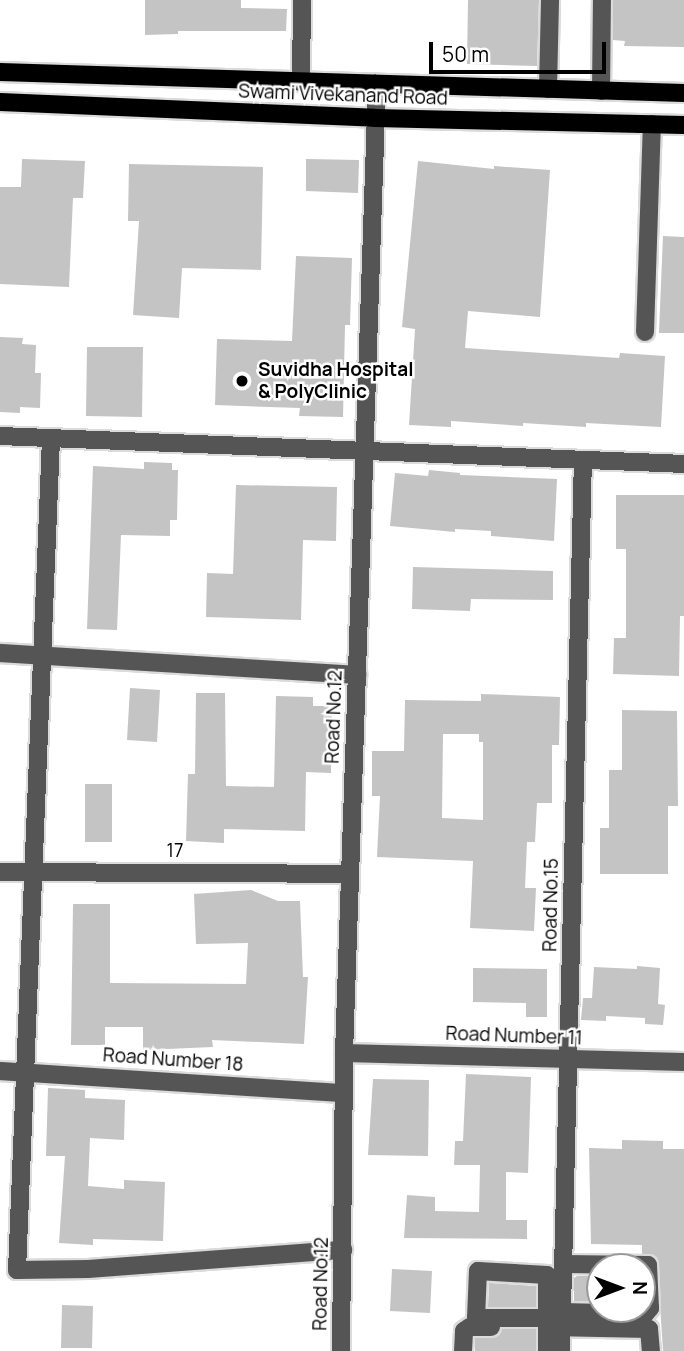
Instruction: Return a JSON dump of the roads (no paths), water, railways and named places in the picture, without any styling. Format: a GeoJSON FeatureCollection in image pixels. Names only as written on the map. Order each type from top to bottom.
{"type":"FeatureCollection","features":[{"type":"Feature","properties":{"kind":"main road","name":"Swami Vivekanand Road"},"geometry":{"type":"LineString","coordinates":[[0,72],[684,93]]}},
{"type":"Feature","properties":{"kind":"main road","name":"Swami Vivekanand Road"},"geometry":{"type":"LineString","coordinates":[[0,102],[375,118],[684,125]]}},
{"type":"Feature","properties":{"kind":"street"},"geometry":{"type":"LineString","coordinates":[[301,82],[302,0]]}},
{"type":"Feature","properties":{"kind":"street"},"geometry":{"type":"LineString","coordinates":[[548,89],[550,0]]}},
{"type":"Feature","properties":{"kind":"street"},"geometry":{"type":"LineString","coordinates":[[601,91],[602,0]]}},
{"type":"Feature","properties":{"kind":"street","name":"Road No.12"},"geometry":{"type":"LineString","coordinates":[[341,1351],[344,1052],[377,84]]}},
{"type":"Feature","properties":{"kind":"street"},"geometry":{"type":"LineString","coordinates":[[645,332],[652,124]]}},
{"type":"Feature","properties":{"kind":"street"},"geometry":{"type":"LineString","coordinates":[[0,436],[684,464]]}},
{"type":"Feature","properties":{"kind":"street"},"geometry":{"type":"LineString","coordinates":[[51,439],[17,1270],[88,1269],[343,1250]]}},
{"type":"Feature","properties":{"kind":"street","name":"Road No.15"},"geometry":{"type":"LineString","coordinates":[[561,1351],[561,1314],[569,1264],[568,1058],[583,460]]}},
{"type":"Feature","properties":{"kind":"street"},"geometry":{"type":"LineString","coordinates":[[0,653],[42,658],[357,675]]}},
{"type":"Feature","properties":{"kind":"street","name":"17"},"geometry":{"type":"LineString","coordinates":[[0,872],[350,874]]}},
{"type":"Feature","properties":{"kind":"street","name":"Road Number 11"},"geometry":{"type":"LineString","coordinates":[[344,1052],[684,1062]]}},
{"type":"Feature","properties":{"kind":"street","name":"Road Number 18"},"geometry":{"type":"LineString","coordinates":[[0,1071],[344,1093]]}},
{"type":"Feature","properties":{"kind":"street"},"geometry":{"type":"LineString","coordinates":[[463,1351],[464,1331],[470,1327],[561,1314],[645,1314],[650,1308],[648,1265],[569,1264]]}},
{"type":"Feature","properties":{"kind":"street"},"geometry":{"type":"LineString","coordinates":[[570,1351],[561,1314],[547,1275],[478,1271],[474,1316],[545,1320],[561,1314],[649,1329],[651,1351]]}},
{"type":"Feature","properties":{"kind":"street"},"geometry":{"type":"LineString","coordinates":[[547,1351],[561,1314]]}},
{"type":"Feature","properties":{"kind":"place","name":"Suvidha Hospital & PolyClinic"},"geometry":{"type":"Point","coordinates":[242,381]}}]}
